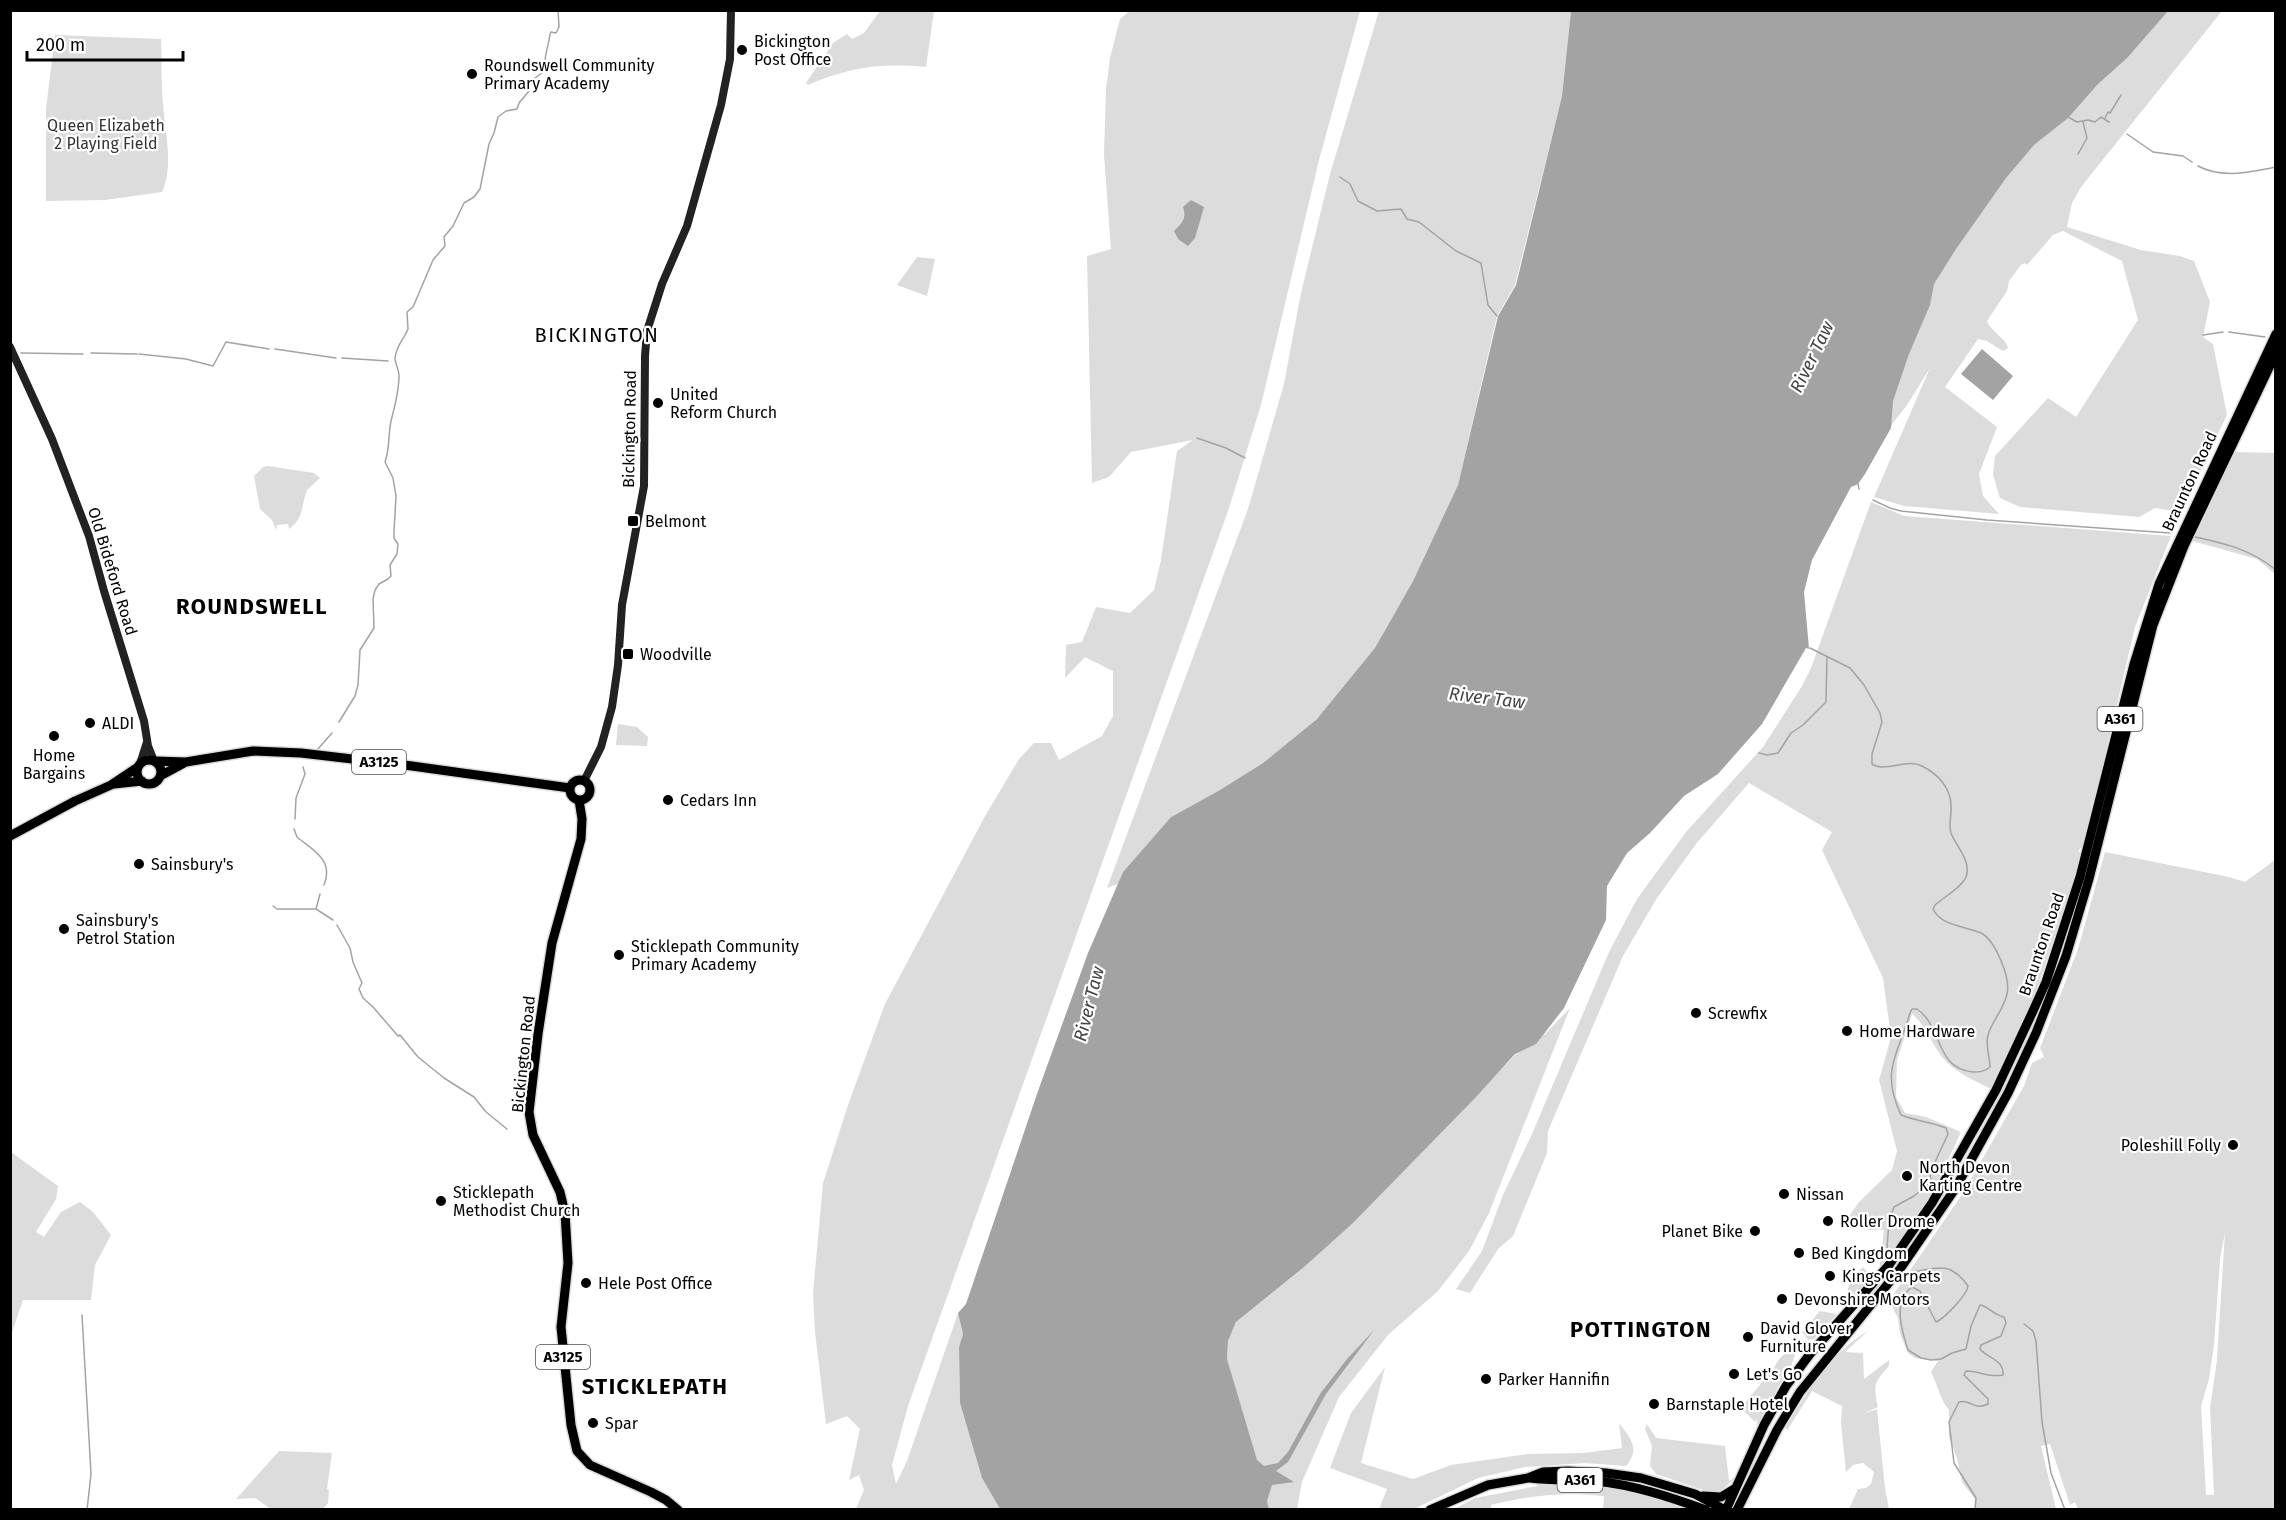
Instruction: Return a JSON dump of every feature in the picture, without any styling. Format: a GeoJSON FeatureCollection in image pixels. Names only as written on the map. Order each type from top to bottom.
{"type":"FeatureCollection","features":[{"type":"Feature","properties":{"kind":"main road","name":"Bickington Road"},"geometry":{"type":"LineString","coordinates":[[584,781],[601,747],[612,707],[618,665],[622,605],[644,486],[647,331],[662,284],[687,226],[721,105],[730,59],[731,10]]}},
{"type":"Feature","properties":{"kind":"main road","name":"Braunton Road"},"geometry":{"type":"LineString","coordinates":[[1726,1509],[1764,1425],[1786,1386],[1810,1354],[1889,1265],[1944,1185],[1991,1098],[2033,1011],[2049,972],[2080,877],[2134,664],[2159,584],[2276,334]]}},
{"type":"Feature","properties":{"kind":"main road","name":"Old Bideford Road"},"geometry":{"type":"LineString","coordinates":[[10,347],[52,439],[90,536],[104,591],[144,721],[147,742],[155,761]]}},
{"type":"Feature","properties":{"kind":"main road","name":"Braunton Road"},"geometry":{"type":"LineString","coordinates":[[1737,1509],[1777,1430],[1800,1392],[1879,1296],[1946,1203],[1981,1144],[2022,1063],[2048,1006],[2077,923],[2097,851],[2141,666],[2166,588],[2276,353]]}},
{"type":"Feature","properties":{"kind":"main road","name":"Old Bideford Road"},"geometry":{"type":"LineString","coordinates":[[139,765],[147,742]]}},
{"type":"Feature","properties":{"kind":"main road","name":"A3125"},"geometry":{"type":"LineString","coordinates":[[10,836],[75,801],[111,785],[147,760],[186,762],[254,751],[301,753],[570,788]]}},
{"type":"Feature","properties":{"kind":"main road"},"geometry":{"type":"LineString","coordinates":[[155,761],[160,768],[160,776]]}},
{"type":"Feature","properties":{"kind":"main road","name":"A3125"},"geometry":{"type":"LineString","coordinates":[[111,785],[142,781],[150,784],[186,762]]}},
{"type":"Feature","properties":{"kind":"main road"},"geometry":{"type":"LineString","coordinates":[[139,765],[138,775],[142,781]]}},
{"type":"Feature","properties":{"kind":"main road"},"geometry":{"type":"LineString","coordinates":[[584,781],[589,786],[589,794],[579,800],[572,796],[570,788],[574,782],[584,781]]}},
{"type":"Feature","properties":{"kind":"main road","name":"Bickington Road"},"geometry":{"type":"LineString","coordinates":[[579,800],[582,819],[580,839],[552,943],[529,1112],[536,1141],[557,1184],[565,1214],[568,1263],[562,1306],[562,1344],[571,1425],[577,1451],[597,1469],[651,1492],[678,1509]]}},
{"type":"Feature","properties":{"kind":"main road","name":"A361"},"geometry":{"type":"LineString","coordinates":[[1430,1509],[1488,1485],[1528,1478],[1543,1472],[1606,1473],[1641,1478],[1714,1498],[1733,1490],[1738,1485]]}},
{"type":"Feature","properties":{"kind":"main road","name":"A361"},"geometry":{"type":"LineString","coordinates":[[1528,1478],[1623,1485],[1704,1509]]}},
{"type":"Feature","properties":{"kind":"main road","name":"A361"},"geometry":{"type":"LineString","coordinates":[[1695,1494],[1726,1509]]}},
{"type":"Feature","properties":{"kind":"green space"},"geometry":{"type":"Polygon","coordinates":[[[1131,10],[1360,11],[1319,160],[1261,405],[1229,508],[908,1406],[892,1465],[896,1484],[907,1461],[958,1313],[963,1334],[959,1347],[960,1403],[982,1478],[1000,1509],[856,1509],[864,1490],[859,1475],[849,1480],[860,1429],[847,1416],[826,1424],[815,1332],[813,1293],[823,1183],[849,1102],[885,1004],[984,818],[1019,759],[1034,743],[1051,743],[1059,760],[1102,736],[1113,716],[1113,671],[1085,657],[1065,678],[1066,645],[1082,642],[1096,607],[1130,613],[1154,590],[1161,560],[1177,451],[1193,440],[1131,452],[1109,477],[1092,483],[1087,256],[1111,249],[1104,155],[1106,89],[1110,58],[1120,19],[1131,10]]]}},
{"type":"Feature","properties":{"kind":"green space"},"geometry":{"type":"Polygon","coordinates":[[[880,11],[934,11],[926,67],[879,66],[852,70],[808,85],[806,83],[833,43],[847,34],[852,39],[864,33],[880,11]]]}},
{"type":"Feature","properties":{"kind":"green space"},"geometry":{"type":"Polygon","coordinates":[[[1379,11],[1571,11],[1562,96],[1515,285],[1497,316],[1458,485],[1413,581],[1383,634],[1805,319],[1263,763],[1171,817],[1123,872],[1118,884],[1107,888],[1248,509],[1284,384],[1301,293],[1330,174],[1379,11]]]}},
{"type":"Feature","properties":{"kind":"green space"},"geometry":{"type":"Polygon","coordinates":[[[2071,11],[2222,11],[2081,187],[2072,203],[2067,227],[2141,250],[2180,256],[2194,261],[2210,302],[2203,337],[2213,344],[2227,415],[2180,512],[2155,508],[2139,517],[2020,507],[2000,498],[1993,475],[1995,456],[2048,398],[2076,417],[2138,320],[2122,261],[2063,231],[2053,235],[2027,265],[2025,263],[2021,265],[2009,281],[2007,291],[1987,321],[2008,348],[2003,351],[1987,341],[1978,339],[1945,387],[1997,427],[1979,474],[1983,496],[1999,514],[1904,506],[1874,497],[1930,368],[1907,405],[1775,575],[2071,11]]]}},
{"type":"Feature","properties":{"kind":"green space","name":"Queen Elizabeth 2 Playing Field"},"geometry":{"type":"Polygon","coordinates":[[[55,35],[161,39],[162,96],[168,149],[168,171],[162,192],[105,200],[46,201],[46,109],[55,35]]]}},
{"type":"Feature","properties":{"kind":"green space"},"geometry":{"type":"Polygon","coordinates":[[[917,257],[935,259],[927,296],[897,285],[917,257]]]}},
{"type":"Feature","properties":{"kind":"green space"},"geometry":{"type":"Polygon","coordinates":[[[2232,452],[2275,453],[2275,574],[2257,559],[2192,541],[2232,452]]]}},
{"type":"Feature","properties":{"kind":"green space"},"geometry":{"type":"Polygon","coordinates":[[[263,467],[314,473],[320,478],[307,490],[300,516],[289,529],[288,524],[277,525],[276,530],[272,520],[260,509],[254,476],[263,467]]]}},
{"type":"Feature","properties":{"kind":"green space"},"geometry":{"type":"Polygon","coordinates":[[[1871,502],[1904,516],[2171,536],[2135,627],[2083,849],[2080,848],[2079,852],[2083,853],[2032,1003],[1991,1089],[1965,1076],[1947,1063],[1921,1023],[1912,1014],[1897,1060],[1896,1097],[1905,1113],[1926,1117],[1961,1132],[1930,1199],[1879,1272],[1884,1230],[1867,1230],[1848,1218],[1859,1202],[1892,1170],[1897,1151],[1879,1080],[1891,1037],[1883,978],[1822,850],[1832,832],[1749,783],[1696,844],[1657,898],[1623,956],[1548,1131],[1547,1153],[1513,1236],[1498,1249],[1470,1293],[1456,1289],[1482,1251],[1503,1195],[1532,1134],[1609,952],[1637,899],[1686,832],[1763,747],[1802,686],[1811,668],[1871,502]]]}},
{"type":"Feature","properties":{"kind":"green space"},"geometry":{"type":"Polygon","coordinates":[[[618,724],[637,727],[648,737],[647,746],[616,745],[618,724]]]}},
{"type":"Feature","properties":{"kind":"green space"},"geometry":{"type":"Polygon","coordinates":[[[1680,794],[1622,851],[1603,887],[1559,1007],[1543,1036],[1570,1008],[1489,1213],[1469,1251],[1438,1291],[1388,1335],[1339,1397],[1302,1482],[1297,1509],[1269,1509],[1227,1359],[1228,1341],[1236,1322],[1301,1270],[1352,1224],[1518,1052],[1547,922],[1680,794]]]}},
{"type":"Feature","properties":{"kind":"green space"},"geometry":{"type":"Polygon","coordinates":[[[2105,852],[2245,882],[2275,860],[2275,1509],[2078,1509],[2075,1502],[2070,1505],[2050,1444],[2041,1446],[2056,1509],[1974,1509],[1975,1499],[1962,1482],[1957,1458],[1949,1437],[1949,1410],[1931,1372],[1938,1361],[1915,1358],[1908,1353],[1900,1334],[1898,1318],[1889,1301],[1963,1193],[2024,1086],[2032,1063],[2044,1057],[2040,1048],[2078,949],[2105,852]],[[2225,1232],[2220,1260],[2214,1345],[2209,1379],[2201,1406],[2206,1495],[2214,1495],[2210,1408],[2217,1360],[2225,1232]]]}},
{"type":"Feature","properties":{"kind":"green space"},"geometry":{"type":"Polygon","coordinates":[[[11,1152],[58,1186],[56,1199],[36,1232],[44,1237],[61,1212],[80,1202],[93,1212],[111,1235],[95,1265],[91,1300],[23,1300],[11,1335],[11,1152]]]}},
{"type":"Feature","properties":{"kind":"green space"},"geometry":{"type":"Polygon","coordinates":[[[1863,1267],[1868,1273],[1878,1274],[1844,1306],[1850,1280],[1863,1267]]]}},
{"type":"Feature","properties":{"kind":"green space"},"geometry":{"type":"Polygon","coordinates":[[[1820,1311],[1837,1314],[1814,1339],[1808,1340],[1802,1332],[1820,1311]]]}},
{"type":"Feature","properties":{"kind":"green space"},"geometry":{"type":"Polygon","coordinates":[[[1868,1331],[1845,1352],[1863,1353],[1864,1379],[1889,1360],[1889,1366],[1876,1384],[1878,1407],[1863,1414],[1877,1409],[1889,1509],[1849,1509],[1858,1489],[1866,1488],[1871,1484],[1874,1472],[1863,1463],[1853,1465],[1846,1472],[1841,1424],[1842,1406],[1812,1391],[1788,1429],[1790,1431],[1785,1428],[1811,1387],[1831,1362],[1868,1331]]]}},
{"type":"Feature","properties":{"kind":"green space"},"geometry":{"type":"Polygon","coordinates":[[[1791,1351],[1795,1354],[1792,1364],[1777,1389],[1760,1426],[1757,1426],[1757,1419],[1755,1422],[1741,1408],[1771,1371],[1769,1382],[1779,1359],[1791,1351]]]}},
{"type":"Feature","properties":{"kind":"green space"},"geometry":{"type":"Polygon","coordinates":[[[1385,1367],[1361,1463],[1413,1479],[1451,1465],[1528,1454],[1583,1453],[1622,1448],[1619,1423],[1632,1443],[1633,1454],[1626,1466],[1585,1463],[1525,1467],[1478,1478],[1414,1509],[1379,1509],[1387,1489],[1330,1468],[1351,1413],[1385,1367]]]}},
{"type":"Feature","properties":{"kind":"green space"},"geometry":{"type":"Polygon","coordinates":[[[1647,1424],[1656,1438],[1725,1446],[1729,1481],[1737,1476],[1721,1491],[1709,1492],[1656,1474],[1650,1466],[1652,1446],[1645,1429],[1647,1424]]]}},
{"type":"Feature","properties":{"kind":"green space"},"geometry":{"type":"Polygon","coordinates":[[[279,1451],[332,1453],[327,1489],[329,1490],[328,1503],[323,1509],[271,1509],[255,1498],[236,1499],[279,1451]]]}},
{"type":"Feature","properties":{"kind":"green space"},"geometry":{"type":"Polygon","coordinates":[[[1537,1482],[1622,1487],[1698,1509],[1603,1509],[1604,1496],[1574,1494],[1520,1499],[1491,1505],[1491,1509],[1452,1510],[1475,1498],[1537,1486],[1537,1482]]]}},
{"type":"Feature","properties":{"kind":"water","name":"River Taw"},"geometry":{"type":"Polygon","coordinates":[[[1571,11],[2168,11],[2128,57],[2097,85],[2068,118],[2034,145],[2006,178],[1934,284],[1930,305],[1909,354],[1893,401],[1891,428],[1865,474],[1858,484],[1851,487],[1812,560],[1804,592],[1809,649],[1806,648],[1762,724],[1718,774],[1684,796],[1650,833],[1627,853],[1607,886],[1606,920],[1564,1008],[1536,1044],[1515,1054],[1352,1224],[1303,1268],[1236,1322],[1228,1341],[1227,1359],[1257,1460],[1264,1466],[1278,1463],[1288,1452],[1320,1394],[1347,1359],[1375,1329],[1326,1394],[1288,1462],[1276,1471],[1294,1482],[1272,1485],[1267,1501],[1269,1509],[1000,1509],[982,1478],[960,1403],[959,1347],[963,1334],[958,1313],[966,1304],[1038,1091],[1088,953],[1123,872],[1171,817],[1263,763],[1317,719],[1375,648],[1413,581],[1458,485],[1498,316],[1516,285],[1562,96],[1571,11]]]}},
{"type":"Feature","properties":{"kind":"water"},"geometry":{"type":"Polygon","coordinates":[[[1191,200],[1204,207],[1195,238],[1188,246],[1178,239],[1174,231],[1183,220],[1183,207],[1191,200]]]}},
{"type":"Feature","properties":{"kind":"water"},"geometry":{"type":"Polygon","coordinates":[[[1982,349],[2013,376],[1993,400],[1961,374],[1982,349]]]}},
{"type":"Feature","properties":{"kind":"waterway"},"geometry":{"type":"LineString","coordinates":[[339,722],[355,696],[360,650],[374,628],[375,590],[379,584],[391,576],[390,565],[397,554],[398,544],[394,538],[396,496],[393,478],[385,462],[398,387],[399,373],[395,358],[398,346],[408,329],[407,312],[413,307],[433,260],[445,246],[444,237],[453,226],[464,203],[474,197],[480,189],[489,144],[498,117],[506,111],[517,109],[529,91],[528,83],[550,67],[545,62],[550,34],[551,32],[556,33],[559,27],[558,10]]}},
{"type":"Feature","properties":{"kind":"waterway"},"geometry":{"type":"LineString","coordinates":[[2105,118],[2121,95]]}},
{"type":"Feature","properties":{"kind":"waterway"},"geometry":{"type":"LineString","coordinates":[[2068,117],[2077,122],[2088,120],[2095,122],[2101,117],[2109,122]]}},
{"type":"Feature","properties":{"kind":"waterway"},"geometry":{"type":"LineString","coordinates":[[2078,154],[2087,138],[2083,122]]}},
{"type":"Feature","properties":{"kind":"waterway"},"geometry":{"type":"LineString","coordinates":[[2127,134],[2153,152],[2183,156],[2192,162]]}},
{"type":"Feature","properties":{"kind":"waterway"},"geometry":{"type":"LineString","coordinates":[[2198,166],[2226,173],[2276,167]]}},
{"type":"Feature","properties":{"kind":"waterway"},"geometry":{"type":"LineString","coordinates":[[1340,177],[1350,184],[1358,201],[1377,211],[1401,209],[1407,219],[1419,222],[1456,251],[1481,263],[1488,305],[1497,316]]}},
{"type":"Feature","properties":{"kind":"waterway"},"geometry":{"type":"LineString","coordinates":[[2203,335],[2223,332]]}},
{"type":"Feature","properties":{"kind":"waterway"},"geometry":{"type":"LineString","coordinates":[[2229,332],[2265,337]]}},
{"type":"Feature","properties":{"kind":"waterway"},"geometry":{"type":"LineString","coordinates":[[139,354],[186,359],[213,366],[226,342],[269,349]]}},
{"type":"Feature","properties":{"kind":"waterway"},"geometry":{"type":"LineString","coordinates":[[275,349],[336,358]]}},
{"type":"Feature","properties":{"kind":"waterway"},"geometry":{"type":"LineString","coordinates":[[21,353],[83,354]]}},
{"type":"Feature","properties":{"kind":"waterway"},"geometry":{"type":"LineString","coordinates":[[91,353],[137,354]]}},
{"type":"Feature","properties":{"kind":"waterway"},"geometry":{"type":"LineString","coordinates":[[342,358],[388,361]]}},
{"type":"Feature","properties":{"kind":"waterway"},"geometry":{"type":"LineString","coordinates":[[1197,438],[1226,448],[1245,458]]}},
{"type":"Feature","properties":{"kind":"waterway"},"geometry":{"type":"LineString","coordinates":[[1858,484],[1859,489]]}},
{"type":"Feature","properties":{"kind":"waterway"},"geometry":{"type":"LineString","coordinates":[[1873,500],[1901,511],[1987,520],[2170,533]]}},
{"type":"Feature","properties":{"kind":"waterway"},"geometry":{"type":"LineString","coordinates":[[2195,537],[2247,552],[2276,570]]}},
{"type":"Feature","properties":{"kind":"waterway"},"geometry":{"type":"LineString","coordinates":[[1810,648],[1850,668],[1864,685],[1880,713],[1882,722],[1872,754],[1872,764],[1884,767],[1910,764],[1922,766],[1933,773],[1949,793],[1951,833],[1965,860],[1967,871],[1960,885],[1933,909],[1947,922],[1981,933],[1992,943],[2001,960],[2008,987],[2001,1010],[1987,1039],[1990,1067],[1984,1071],[1973,1072],[1961,1069],[1952,1063],[1945,1055],[1926,1017],[1917,1009],[1912,1009],[1910,1013],[1891,1074],[1895,1099],[1901,1115],[1946,1128],[1948,1134],[1930,1173],[1931,1182],[1914,1196],[1894,1207],[1889,1221],[1886,1261]]}},
{"type":"Feature","properties":{"kind":"waterway"},"geometry":{"type":"LineString","coordinates":[[1759,753],[1767,755],[1778,753],[1791,733],[1803,725],[1826,702],[1827,657]]}},
{"type":"Feature","properties":{"kind":"waterway"},"geometry":{"type":"LineString","coordinates":[[317,750],[332,733]]}},
{"type":"Feature","properties":{"kind":"waterway"},"geometry":{"type":"LineString","coordinates":[[295,819],[296,798],[305,774],[303,767]]}},
{"type":"Feature","properties":{"kind":"waterway"},"geometry":{"type":"LineString","coordinates":[[294,829],[297,837],[321,857],[326,869],[324,885]]}},
{"type":"Feature","properties":{"kind":"waterway"},"geometry":{"type":"LineString","coordinates":[[320,894],[316,909],[333,920]]}},
{"type":"Feature","properties":{"kind":"waterway"},"geometry":{"type":"LineString","coordinates":[[273,906],[277,909],[316,909]]}},
{"type":"Feature","properties":{"kind":"waterway"},"geometry":{"type":"LineString","coordinates":[[337,925],[350,948],[362,983],[359,989],[363,998],[398,1036],[400,1035],[418,1057],[444,1078],[474,1097],[486,1112],[507,1129]]}},
{"type":"Feature","properties":{"kind":"waterway"},"geometry":{"type":"LineString","coordinates":[[1903,1273],[1946,1268],[1953,1271],[1968,1286],[1955,1306],[1936,1322],[1920,1291],[1912,1287],[1906,1293],[1900,1309],[1903,1334],[1908,1350],[1921,1358],[1941,1359],[1966,1349],[1971,1326],[1980,1305],[2004,1317],[2006,1323],[2001,1336],[1981,1345],[1980,1349],[1998,1362],[2003,1375],[1994,1376],[1966,1371],[1964,1375],[1988,1399],[1988,1404],[1976,1406],[1967,1402],[1959,1402],[1949,1422],[1954,1463],[1976,1498],[1975,1510]]}},
{"type":"Feature","properties":{"kind":"waterway"},"geometry":{"type":"LineString","coordinates":[[82,1315],[91,1474],[87,1510]]}},
{"type":"Feature","properties":{"kind":"waterway"},"geometry":{"type":"LineString","coordinates":[[2024,1324],[2033,1331],[2036,1341],[2042,1422],[2051,1473],[2065,1510]]}},
{"type":"Feature","properties":{"kind":"place","name":"Bickington Post Office"},"geometry":{"type":"Point","coordinates":[742,50]}},
{"type":"Feature","properties":{"kind":"place","name":"Roundswell Community Primary Academy"},"geometry":{"type":"Point","coordinates":[472,74]}},
{"type":"Feature","properties":{"kind":"place","name":"United Reform Church"},"geometry":{"type":"Point","coordinates":[658,403]}},
{"type":"Feature","properties":{"kind":"place","name":"Belmont"},"geometry":{"type":"Point","coordinates":[633,521]}},
{"type":"Feature","properties":{"kind":"place","name":"Woodville"},"geometry":{"type":"Point","coordinates":[628,654]}},
{"type":"Feature","properties":{"kind":"place","name":"ALDI"},"geometry":{"type":"Point","coordinates":[90,723]}},
{"type":"Feature","properties":{"kind":"place","name":"Home Bargains"},"geometry":{"type":"Point","coordinates":[54,736]}},
{"type":"Feature","properties":{"kind":"place","name":"Cedars Inn"},"geometry":{"type":"Point","coordinates":[668,800]}},
{"type":"Feature","properties":{"kind":"place","name":"Sainsbury's"},"geometry":{"type":"Point","coordinates":[139,864]}},
{"type":"Feature","properties":{"kind":"place","name":"Sainsbury's Petrol Station"},"geometry":{"type":"Point","coordinates":[64,929]}},
{"type":"Feature","properties":{"kind":"place","name":"Sticklepath Community Primary Academy"},"geometry":{"type":"Point","coordinates":[619,955]}},
{"type":"Feature","properties":{"kind":"place","name":"Screwfix"},"geometry":{"type":"Point","coordinates":[1696,1013]}},
{"type":"Feature","properties":{"kind":"place","name":"Home Hardware"},"geometry":{"type":"Point","coordinates":[1847,1031]}},
{"type":"Feature","properties":{"kind":"place","name":"Poleshill Folly"},"geometry":{"type":"Point","coordinates":[2233,1145]}},
{"type":"Feature","properties":{"kind":"place","name":"North Devon Karting Centre"},"geometry":{"type":"Point","coordinates":[1907,1176]}},
{"type":"Feature","properties":{"kind":"place","name":"Nissan"},"geometry":{"type":"Point","coordinates":[1784,1194]}},
{"type":"Feature","properties":{"kind":"place","name":"Sticklepath Methodist Church"},"geometry":{"type":"Point","coordinates":[441,1201]}},
{"type":"Feature","properties":{"kind":"place","name":"Roller Drome"},"geometry":{"type":"Point","coordinates":[1828,1221]}},
{"type":"Feature","properties":{"kind":"place","name":"Planet Bike"},"geometry":{"type":"Point","coordinates":[1755,1231]}},
{"type":"Feature","properties":{"kind":"place","name":"Bed Kingdom"},"geometry":{"type":"Point","coordinates":[1799,1253]}},
{"type":"Feature","properties":{"kind":"place","name":"Kings Carpets"},"geometry":{"type":"Point","coordinates":[1830,1276]}},
{"type":"Feature","properties":{"kind":"place","name":"Hele Post Office"},"geometry":{"type":"Point","coordinates":[586,1283]}},
{"type":"Feature","properties":{"kind":"place","name":"Devonshire Motors"},"geometry":{"type":"Point","coordinates":[1782,1299]}},
{"type":"Feature","properties":{"kind":"place","name":"David Glover Furniture"},"geometry":{"type":"Point","coordinates":[1748,1337]}},
{"type":"Feature","properties":{"kind":"place","name":"Let's Go"},"geometry":{"type":"Point","coordinates":[1734,1374]}},
{"type":"Feature","properties":{"kind":"place","name":"Parker Hannifin"},"geometry":{"type":"Point","coordinates":[1486,1379]}},
{"type":"Feature","properties":{"kind":"place","name":"Barnstaple Hotel"},"geometry":{"type":"Point","coordinates":[1654,1404]}},
{"type":"Feature","properties":{"kind":"place","name":"Spar"},"geometry":{"type":"Point","coordinates":[593,1423]}},
{"type":"Feature","properties":{"kind":"district","name":"BICKINGTON"},"geometry":{"type":"Point","coordinates":[597,335]}},
{"type":"Feature","properties":{"kind":"district","name":"ROUNDSWELL"},"geometry":{"type":"Point","coordinates":[252,606]}},
{"type":"Feature","properties":{"kind":"district","name":"POTTINGTON"},"geometry":{"type":"Point","coordinates":[1641,1329]}},
{"type":"Feature","properties":{"kind":"district","name":"STICKLEPATH"},"geometry":{"type":"Point","coordinates":[655,1386]}}]}
